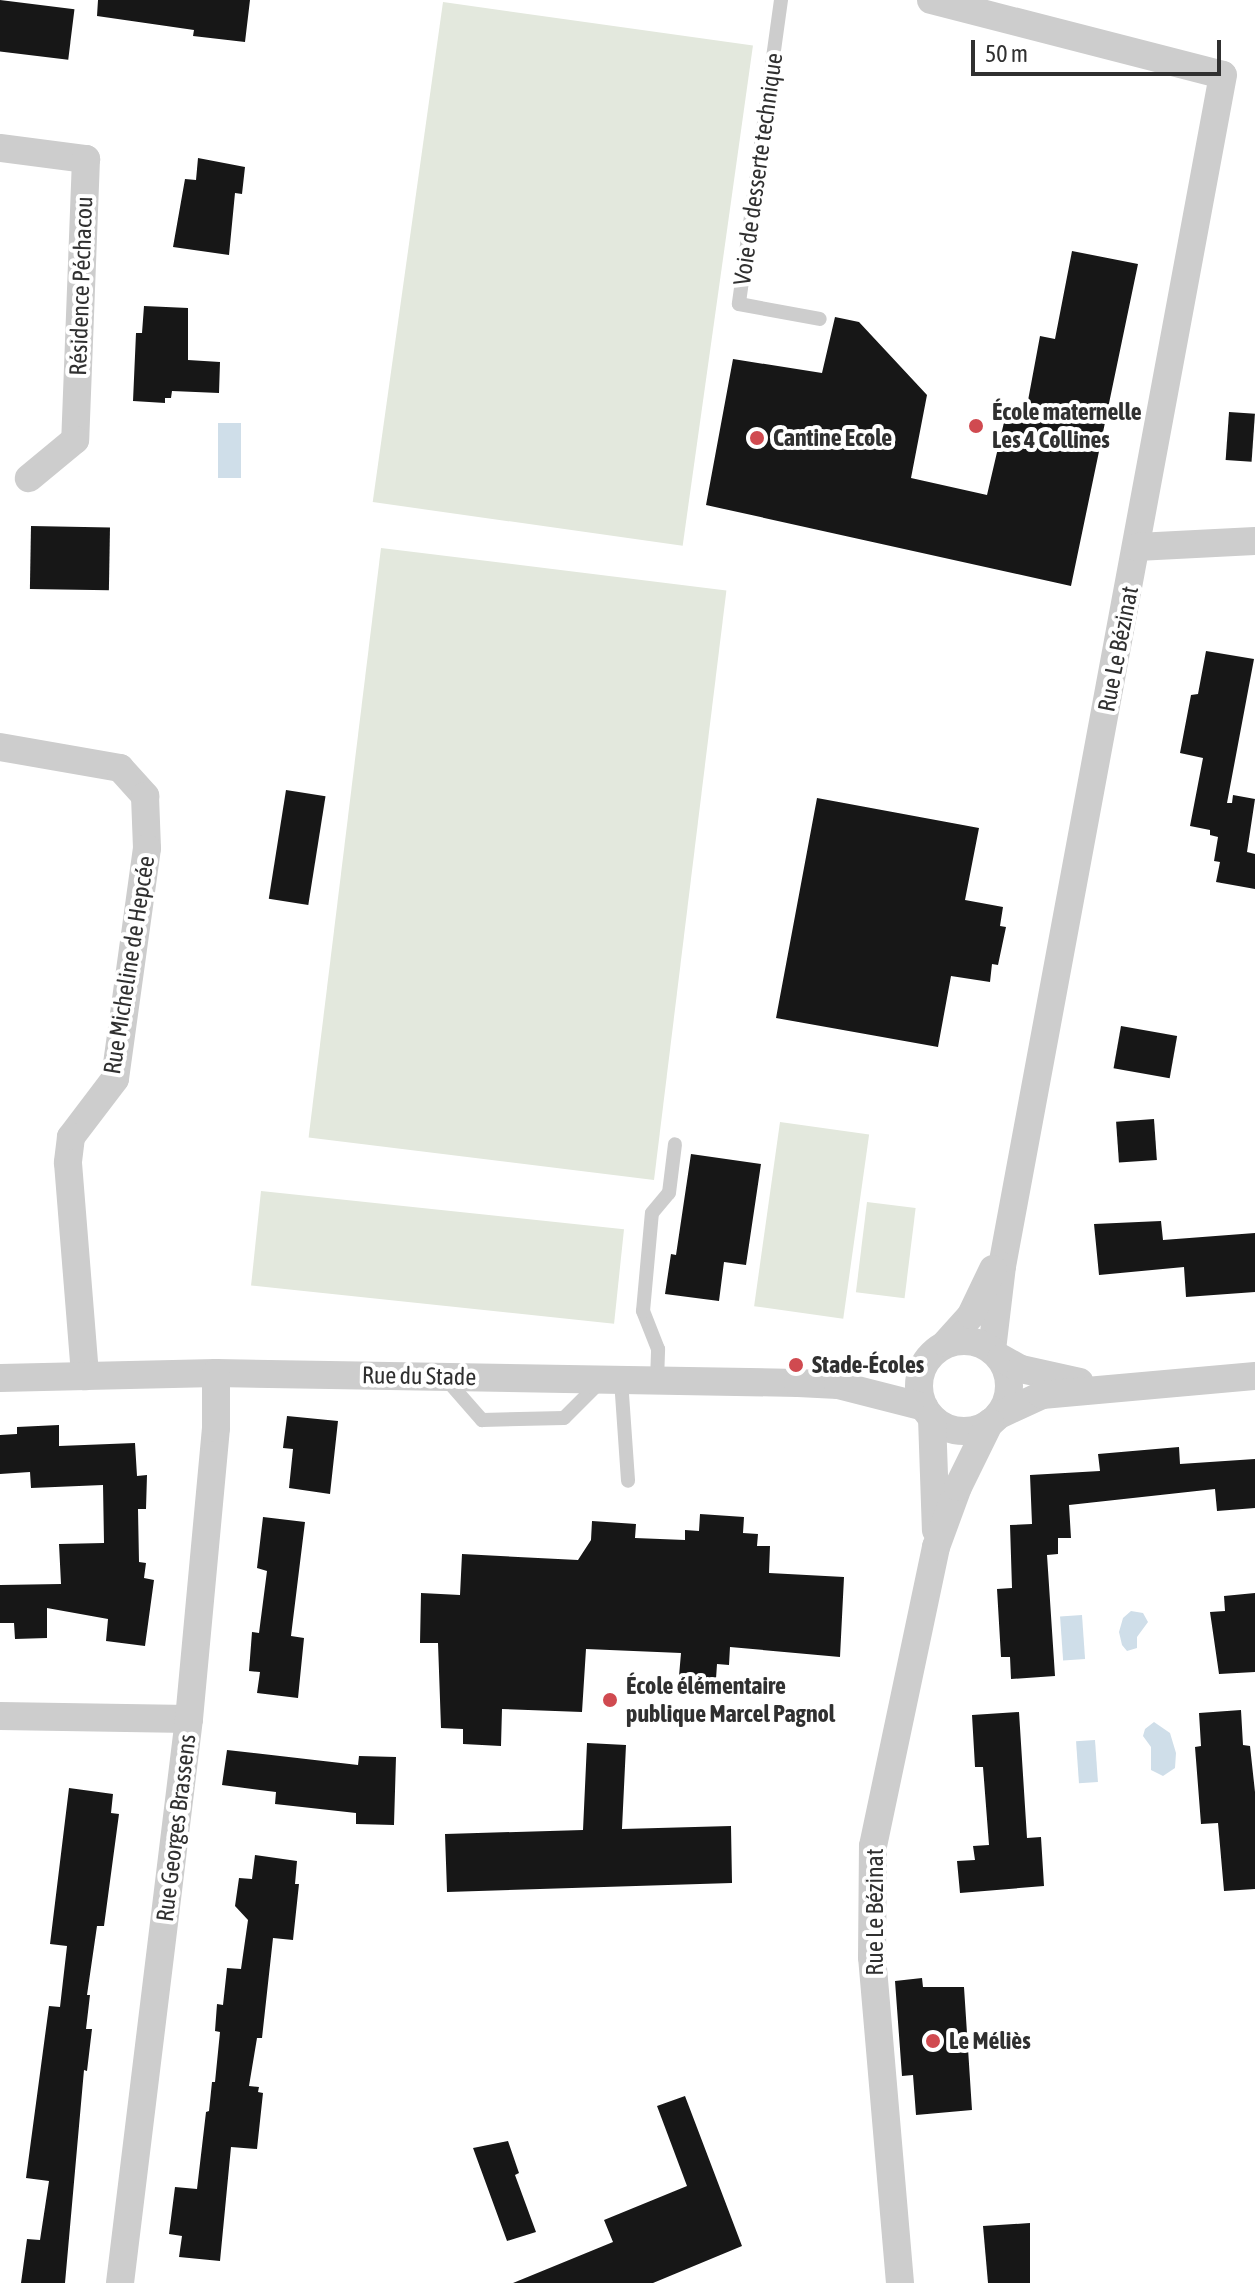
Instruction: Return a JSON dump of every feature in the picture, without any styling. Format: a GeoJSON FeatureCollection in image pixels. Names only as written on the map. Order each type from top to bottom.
{"type":"FeatureCollection","features":[{"type":"Feature","properties":{"kind":"street","name":"Rue Le Bézinat"},"geometry":{"type":"LineString","coordinates":[[931,0],[1223,75],[1002,1266],[996,1354]]}},
{"type":"Feature","properties":{"kind":"street","name":"Résidence Péchacou"},"geometry":{"type":"LineString","coordinates":[[0,148],[86,159],[75,440],[29,478]]}},
{"type":"Feature","properties":{"kind":"street"},"geometry":{"type":"LineString","coordinates":[[1137,547],[1255,541]]}},
{"type":"Feature","properties":{"kind":"street","name":"Rue Micheline de Hepcée"},"geometry":{"type":"LineString","coordinates":[[0,747],[120,768],[145,796],[147,848],[115,1079],[71,1137],[68,1163],[85,1376]]}},
{"type":"Feature","properties":{"kind":"street","name":"Rue Le Bézinat"},"geometry":{"type":"LineString","coordinates":[[938,1349],[971,1315],[1012,1223]]}},
{"type":"Feature","properties":{"kind":"street"},"geometry":{"type":"LineString","coordinates":[[1116,1387],[1043,1375],[976,1342],[938,1349],[919,1377],[928,1413],[959,1431],[974,1430],[1042,1395],[1255,1376]]}},
{"type":"Feature","properties":{"kind":"street","name":"Rue du Stade"},"geometry":{"type":"LineString","coordinates":[[0,1378],[216,1373],[838,1385],[898,1374],[938,1349]]}},
{"type":"Feature","properties":{"kind":"street"},"geometry":{"type":"LineString","coordinates":[[995,1418],[1010,1387],[996,1354]]}},
{"type":"Feature","properties":{"kind":"street","name":"Rue Georges Brassens"},"geometry":{"type":"LineString","coordinates":[[120,2283],[189,1719],[216,1428],[216,1373]]}},
{"type":"Feature","properties":{"kind":"street","name":"Rue du Stade"},"geometry":{"type":"LineString","coordinates":[[838,1385],[928,1413]]}},
{"type":"Feature","properties":{"kind":"street","name":"Rue Le Bézinat"},"geometry":{"type":"LineString","coordinates":[[928,1413],[936,1547]]}},
{"type":"Feature","properties":{"kind":"street","name":"Rue Le Bézinat"},"geometry":{"type":"LineString","coordinates":[[900,2283],[872,1957],[873,1846],[936,1547],[958,1487],[995,1418]]}},
{"type":"Feature","properties":{"kind":"street"},"geometry":{"type":"LineString","coordinates":[[0,1716],[189,1719]]}},
{"type":"Feature","properties":{"kind":"lane","name":"Voie de desserte technique"},"geometry":{"type":"LineString","coordinates":[[781,0],[739,304],[820,319]]}},
{"type":"Feature","properties":{"kind":"lane"},"geometry":{"type":"LineString","coordinates":[[657,1381],[658,1349],[643,1311],[652,1213],[669,1193],[675,1144]]}},
{"type":"Feature","properties":{"kind":"lane"},"geometry":{"type":"LineString","coordinates":[[444,1376],[482,1420],[564,1418],[612,1380],[628,1481]]}},
{"type":"Feature","properties":{"kind":"shaded area"},"geometry":{"type":"Polygon","coordinates":[[[443,2],[753,46],[683,546],[373,502],[443,2]]]}},
{"type":"Feature","properties":{"kind":"shaded area"},"geometry":{"type":"Polygon","coordinates":[[[218,423],[241,423],[241,478],[218,478],[218,423]]]}},
{"type":"Feature","properties":{"kind":"shaded area"},"geometry":{"type":"Polygon","coordinates":[[[381,548],[726,590],[654,1180],[309,1138],[381,548]]]}},
{"type":"Feature","properties":{"kind":"shaded area"},"geometry":{"type":"Polygon","coordinates":[[[780,1122],[869,1135],[843,1319],[754,1306],[780,1122]]]}},
{"type":"Feature","properties":{"kind":"shaded area"},"geometry":{"type":"Polygon","coordinates":[[[261,1191],[624,1229],[614,1324],[251,1285],[261,1191]]]}},
{"type":"Feature","properties":{"kind":"shaded area"},"geometry":{"type":"Polygon","coordinates":[[[867,1202],[916,1208],[905,1298],[856,1292],[867,1202]]]}},
{"type":"Feature","properties":{"kind":"shaded area"},"geometry":{"type":"Polygon","coordinates":[[[1131,1611],[1143,1613],[1148,1622],[1137,1637],[1137,1648],[1127,1651],[1119,1632],[1123,1618],[1131,1611]]]}},
{"type":"Feature","properties":{"kind":"shaded area"},"geometry":{"type":"Polygon","coordinates":[[[1082,1615],[1085,1659],[1063,1660],[1060,1617],[1082,1615]]]}},
{"type":"Feature","properties":{"kind":"shaded area"},"geometry":{"type":"Polygon","coordinates":[[[1154,1722],[1170,1733],[1176,1753],[1175,1768],[1163,1776],[1151,1770],[1151,1747],[1143,1736],[1145,1729],[1154,1722]]]}},
{"type":"Feature","properties":{"kind":"shaded area"},"geometry":{"type":"Polygon","coordinates":[[[1095,1740],[1098,1782],[1079,1783],[1076,1741],[1095,1740]]]}},
{"type":"Feature","properties":{"kind":"building"},"geometry":{"type":"Polygon","coordinates":[[[0,0],[74,9],[68,60],[0,51],[0,0]]]}},
{"type":"Feature","properties":{"kind":"building"},"geometry":{"type":"Polygon","coordinates":[[[98,0],[250,0],[245,42],[193,36],[194,30],[97,16],[98,0]]]}},
{"type":"Feature","properties":{"kind":"building"},"geometry":{"type":"Polygon","coordinates":[[[198,158],[245,167],[242,194],[235,193],[229,255],[173,247],[185,179],[196,180],[198,158]]]}},
{"type":"Feature","properties":{"kind":"building"},"geometry":{"type":"Polygon","coordinates":[[[1072,251],[1138,264],[1071,586],[706,505],[733,359],[822,373],[835,317],[859,322],[927,395],[911,478],[987,495],[1005,418],[1024,422],[1040,336],[1055,339],[1072,251]]]}},
{"type":"Feature","properties":{"kind":"building"},"geometry":{"type":"Polygon","coordinates":[[[144,306],[188,308],[188,360],[220,362],[219,393],[172,391],[171,398],[165,398],[165,403],[133,401],[136,333],[142,333],[144,306]]]}},
{"type":"Feature","properties":{"kind":"building"},"geometry":{"type":"Polygon","coordinates":[[[1229,412],[1255,414],[1252,462],[1226,460],[1229,412]]]}},
{"type":"Feature","properties":{"kind":"building"},"geometry":{"type":"Polygon","coordinates":[[[31,526],[110,527],[109,590],[30,589],[31,526]]]}},
{"type":"Feature","properties":{"kind":"building"},"geometry":{"type":"Polygon","coordinates":[[[1206,651],[1254,659],[1227,803],[1232,803],[1233,795],[1255,799],[1247,852],[1255,854],[1255,889],[1216,882],[1220,862],[1214,861],[1218,837],[1210,835],[1210,830],[1190,826],[1203,758],[1180,753],[1191,695],[1198,694],[1206,651]]]}},
{"type":"Feature","properties":{"kind":"building"},"geometry":{"type":"Polygon","coordinates":[[[286,790],[326,796],[308,905],[269,899],[286,790]]]}},
{"type":"Feature","properties":{"kind":"building"},"geometry":{"type":"Polygon","coordinates":[[[817,798],[979,828],[965,900],[1003,907],[1000,926],[1006,927],[998,965],[992,964],[990,982],[951,976],[938,1047],[776,1018],[817,798]]]}},
{"type":"Feature","properties":{"kind":"building"},"geometry":{"type":"Polygon","coordinates":[[[1121,1026],[1177,1036],[1170,1078],[1114,1068],[1121,1026]]]}},
{"type":"Feature","properties":{"kind":"building"},"geometry":{"type":"Polygon","coordinates":[[[1154,1119],[1157,1160],[1119,1163],[1116,1122],[1154,1119]]]}},
{"type":"Feature","properties":{"kind":"building"},"geometry":{"type":"Polygon","coordinates":[[[691,1154],[761,1164],[746,1265],[724,1262],[719,1301],[665,1294],[671,1254],[676,1255],[691,1154]]]}},
{"type":"Feature","properties":{"kind":"building"},"geometry":{"type":"Polygon","coordinates":[[[1161,1221],[1163,1240],[1255,1233],[1255,1292],[1186,1297],[1184,1267],[1099,1275],[1094,1224],[1161,1221]]]}},
{"type":"Feature","properties":{"kind":"building"},"geometry":{"type":"Polygon","coordinates":[[[287,1416],[338,1421],[330,1494],[289,1488],[293,1449],[283,1448],[287,1416]]]}},
{"type":"Feature","properties":{"kind":"building"},"geometry":{"type":"Polygon","coordinates":[[[59,1425],[59,1446],[135,1443],[137,1476],[147,1475],[146,1509],[138,1509],[139,1562],[146,1563],[144,1578],[154,1580],[145,1646],[106,1641],[108,1619],[47,1608],[47,1638],[15,1639],[14,1623],[0,1623],[0,1585],[61,1584],[59,1544],[104,1543],[103,1485],[31,1488],[30,1472],[0,1474],[0,1435],[17,1434],[17,1427],[59,1425]]]}},
{"type":"Feature","properties":{"kind":"building"},"geometry":{"type":"Polygon","coordinates":[[[1179,1447],[1180,1464],[1255,1459],[1255,1508],[1217,1511],[1215,1489],[1069,1505],[1071,1538],[1058,1538],[1058,1554],[1047,1555],[1055,1676],[1011,1679],[1010,1657],[1001,1657],[997,1589],[1012,1588],[1010,1525],[1032,1524],[1030,1475],[1100,1471],[1098,1454],[1179,1447]]]}},
{"type":"Feature","properties":{"kind":"building"},"geometry":{"type":"Polygon","coordinates":[[[700,1514],[744,1517],[743,1533],[758,1534],[757,1546],[770,1546],[769,1573],[844,1577],[840,1657],[730,1647],[729,1665],[717,1664],[716,1679],[679,1676],[681,1653],[586,1649],[582,1712],[502,1709],[501,1746],[463,1744],[463,1729],[441,1728],[438,1643],[420,1643],[421,1593],[460,1595],[462,1554],[578,1560],[591,1540],[592,1521],[636,1524],[635,1538],[685,1540],[685,1530],[699,1531],[700,1514]]]}},
{"type":"Feature","properties":{"kind":"building"},"geometry":{"type":"Polygon","coordinates":[[[263,1517],[305,1522],[291,1636],[304,1638],[298,1698],[257,1693],[260,1672],[249,1671],[252,1632],[259,1633],[267,1571],[257,1568],[263,1517]]]}},
{"type":"Feature","properties":{"kind":"building"},"geometry":{"type":"Polygon","coordinates":[[[1255,1593],[1255,1672],[1219,1674],[1210,1612],[1225,1611],[1224,1596],[1255,1593]]]}},
{"type":"Feature","properties":{"kind":"building"},"geometry":{"type":"Polygon","coordinates":[[[1241,1710],[1243,1745],[1250,1746],[1255,1792],[1255,1889],[1224,1891],[1218,1823],[1201,1824],[1195,1747],[1201,1746],[1199,1713],[1241,1710]]]}},
{"type":"Feature","properties":{"kind":"building"},"geometry":{"type":"Polygon","coordinates":[[[1019,1712],[1027,1838],[1041,1837],[1044,1886],[960,1893],[957,1861],[975,1860],[973,1846],[989,1845],[983,1767],[975,1767],[972,1715],[1019,1712]]]}},
{"type":"Feature","properties":{"kind":"building"},"geometry":{"type":"Polygon","coordinates":[[[587,1743],[626,1745],[622,1829],[731,1826],[732,1883],[447,1892],[445,1834],[583,1830],[587,1743]]]}},
{"type":"Feature","properties":{"kind":"building"},"geometry":{"type":"Polygon","coordinates":[[[227,1750],[358,1765],[359,1756],[396,1757],[394,1825],[356,1824],[356,1813],[275,1804],[276,1792],[222,1785],[227,1750]]]}},
{"type":"Feature","properties":{"kind":"building"},"geometry":{"type":"Polygon","coordinates":[[[69,1788],[113,1794],[111,1813],[119,1814],[104,1926],[97,1926],[87,1995],[90,1995],[86,2029],[92,2029],[87,2071],[84,2070],[65,2283],[21,2283],[27,2239],[40,2240],[49,2181],[26,2178],[49,2006],[60,2007],[67,1946],[50,1944],[69,1788]]]}},
{"type":"Feature","properties":{"kind":"building"},"geometry":{"type":"Polygon","coordinates":[[[255,1855],[297,1861],[295,1884],[299,1884],[293,1940],[273,1938],[262,2038],[257,2038],[249,2086],[259,2087],[258,2092],[263,2093],[257,2149],[231,2147],[220,2261],[179,2257],[182,2236],[169,2234],[175,2187],[197,2189],[206,2112],[209,2111],[212,2082],[215,2082],[220,2032],[215,2031],[217,2004],[223,2005],[227,1968],[241,1969],[248,1920],[235,1906],[239,1878],[252,1879],[255,1855]]]}},
{"type":"Feature","properties":{"kind":"building","name":"Le Méliès"},"geometry":{"type":"Polygon","coordinates":[[[922,1978],[923,1987],[964,1987],[972,2110],[916,2115],[913,2075],[902,2076],[895,1981],[922,1978]]]}},
{"type":"Feature","properties":{"kind":"building"},"geometry":{"type":"Polygon","coordinates":[[[685,2096],[742,2246],[653,2283],[513,2283],[613,2242],[604,2220],[687,2186],[657,2106],[685,2096]]]}},
{"type":"Feature","properties":{"kind":"building"},"geometry":{"type":"Polygon","coordinates":[[[508,2141],[519,2173],[515,2175],[536,2232],[507,2241],[473,2148],[508,2141]]]}},
{"type":"Feature","properties":{"kind":"building"},"geometry":{"type":"Polygon","coordinates":[[[1030,2223],[1030,2283],[988,2283],[983,2226],[1030,2223]]]}},
{"type":"Feature","properties":{"kind":"place","name":"École maternelle Les 4 Collines"},"geometry":{"type":"Point","coordinates":[976,426]}},
{"type":"Feature","properties":{"kind":"place","name":"Cantine Ecole"},"geometry":{"type":"Point","coordinates":[757,438]}},
{"type":"Feature","properties":{"kind":"place","name":"Stade-Écoles"},"geometry":{"type":"Point","coordinates":[796,1365]}},
{"type":"Feature","properties":{"kind":"place","name":"École élémentaire publique Marcel Pagnol"},"geometry":{"type":"Point","coordinates":[610,1700]}},
{"type":"Feature","properties":{"kind":"place","name":"Le Méliès"},"geometry":{"type":"Point","coordinates":[933,2041]}}]}
